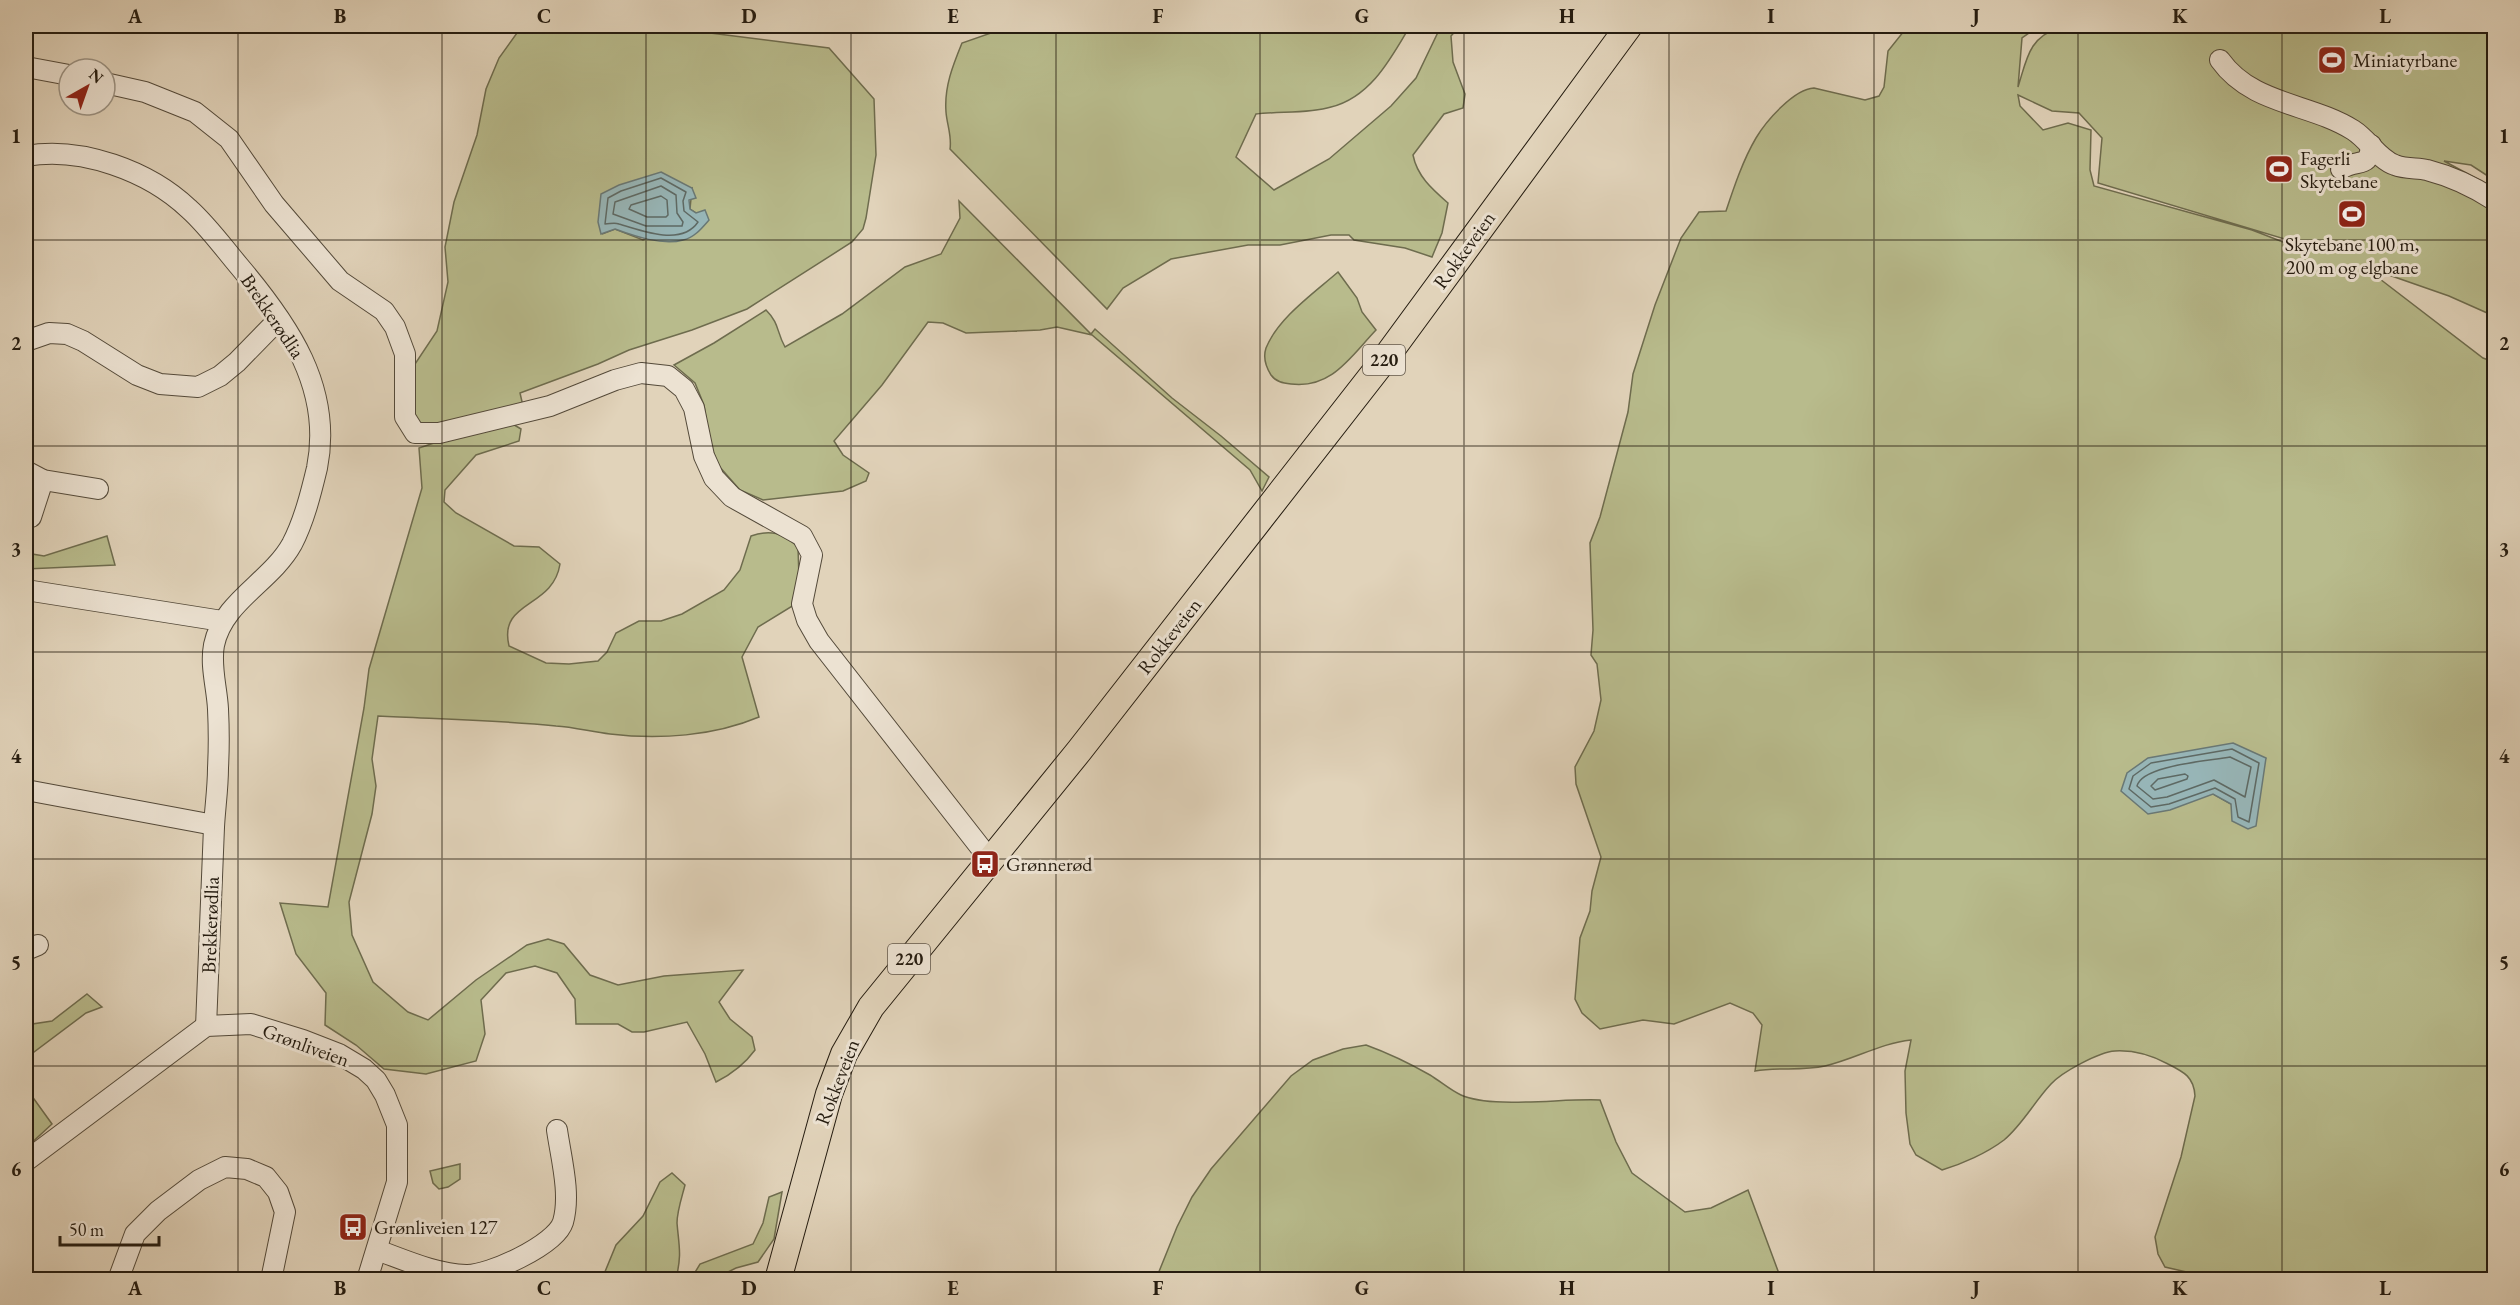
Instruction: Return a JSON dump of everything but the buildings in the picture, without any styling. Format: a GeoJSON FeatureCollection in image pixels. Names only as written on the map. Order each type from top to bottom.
{"type":"FeatureCollection","features":[{"type":"Feature","properties":{"kind":"main road","name":"Rokkeveien"},"geometry":{"type":"LineString","coordinates":[[778,1280],[829,1094],[844,1054],[871,1007],[991,861],[1381,364],[1629,26]]}},
{"type":"Feature","properties":{"kind":"street"},"geometry":{"type":"LineString","coordinates":[[2220,60],[2238,80],[2272,99],[2338,122],[2353,130],[2385,160],[2396,166],[2443,175],[2494,200]]}},
{"type":"Feature","properties":{"kind":"street"},"geometry":{"type":"LineString","coordinates":[[26,67],[57,73]]}},
{"type":"Feature","properties":{"kind":"street"},"geometry":{"type":"LineString","coordinates":[[117,86],[145,92],[195,112],[229,139],[274,204],[340,281],[384,311],[395,327],[405,354],[405,417],[416,433],[439,433],[550,406],[615,380],[641,373],[668,376],[677,382],[694,408],[704,456],[714,478],[732,497],[802,536],[812,555],[802,604],[807,620],[819,641],[991,861]]}},
{"type":"Feature","properties":{"kind":"street"},"geometry":{"type":"LineString","coordinates":[[2341,169],[2347,165],[2367,161],[2370,157],[2371,145]]}},
{"type":"Feature","properties":{"kind":"street","name":"Brekkerødlia"},"geometry":{"type":"LineString","coordinates":[[26,156],[59,154],[81,156],[126,170],[157,185],[189,208],[257,287],[279,319],[305,360],[318,402],[322,437],[317,467],[309,501],[291,545],[270,572],[222,621],[214,646],[218,708],[218,769],[206,1026]]}},
{"type":"Feature","properties":{"kind":"street"},"geometry":{"type":"LineString","coordinates":[[26,341],[49,333],[67,334],[83,341],[137,375],[160,384],[198,387],[220,376],[237,362],[279,319]]}},
{"type":"Feature","properties":{"kind":"street"},"geometry":{"type":"LineString","coordinates":[[26,471],[43,480],[98,489]]}},
{"type":"Feature","properties":{"kind":"street"},"geometry":{"type":"LineString","coordinates":[[32,517],[43,480]]}},
{"type":"Feature","properties":{"kind":"street"},"geometry":{"type":"LineString","coordinates":[[26,590],[222,621]]}},
{"type":"Feature","properties":{"kind":"street"},"geometry":{"type":"LineString","coordinates":[[26,790],[214,825]]}},
{"type":"Feature","properties":{"kind":"street","name":"Grønliveien"},"geometry":{"type":"LineString","coordinates":[[206,1026],[251,1024],[352,1060],[376,1080],[397,1125],[397,1182],[367,1280]]}},
{"type":"Feature","properties":{"kind":"street"},"geometry":{"type":"LineString","coordinates":[[26,1161],[206,1026]]}},
{"type":"Feature","properties":{"kind":"street"},"geometry":{"type":"LineString","coordinates":[[377,1250],[442,1272],[468,1275],[505,1264],[534,1251],[554,1237],[563,1223],[566,1204],[557,1130]]}},
{"type":"Feature","properties":{"kind":"street"},"geometry":{"type":"LineString","coordinates":[[118,1280],[135,1234],[158,1211],[199,1180],[225,1167],[247,1169],[266,1177],[278,1192],[285,1212],[271,1280]]}},
{"type":"Feature","properties":{"kind":"green space"},"geometry":{"type":"Polygon","coordinates":[[[522,26],[645,26],[653,29],[670,28],[829,48],[874,99],[876,155],[863,229],[852,242],[747,309],[629,350],[520,393],[523,406],[433,429],[421,425],[413,412],[415,364],[437,331],[448,282],[445,247],[454,202],[477,135],[486,89],[499,58],[522,26]],[[692,188],[602,234],[615,229],[643,240],[696,213],[690,209],[692,188]]]}},
{"type":"Feature","properties":{"kind":"green space"},"geometry":{"type":"Polygon","coordinates":[[[1011,26],[1410,26],[1378,75],[1358,95],[1331,107],[1313,111],[1256,114],[1236,157],[1274,190],[1329,159],[1391,106],[1416,78],[1441,26],[1460,26],[1451,36],[1453,62],[1465,94],[1463,108],[1444,114],[1413,155],[1422,176],[1448,203],[1442,233],[1432,257],[1405,248],[1354,240],[1349,235],[1331,235],[1280,245],[1248,245],[1171,259],[1123,288],[1107,309],[950,149],[946,94],[952,68],[962,43],[1011,26]]]}},
{"type":"Feature","properties":{"kind":"green space"},"geometry":{"type":"Polygon","coordinates":[[[1908,26],[2039,26],[2022,38],[2018,87],[2035,43],[2041,37],[2060,27],[2258,26],[2265,31],[2328,26],[2494,26],[2494,180],[2471,165],[2444,161],[2494,188],[2494,316],[2449,296],[2363,266],[2483,358],[2494,362],[2494,1279],[2221,1280],[2165,1267],[2158,1254],[2155,1237],[2181,1157],[2195,1096],[2193,1084],[2187,1076],[2174,1067],[2149,1056],[2129,1051],[2115,1051],[2081,1063],[2051,1084],[2004,1140],[1974,1158],[1942,1170],[1916,1155],[1910,1144],[1906,1113],[1905,1071],[1911,1040],[1889,1044],[1825,1066],[1755,1071],[1762,1025],[1753,1013],[1730,1003],[1674,1024],[1643,1020],[1600,1029],[1582,1013],[1575,999],[1580,938],[1590,911],[1592,891],[1601,857],[1576,784],[1575,767],[1594,731],[1601,700],[1597,664],[1591,655],[1593,630],[1590,543],[1600,517],[1628,412],[1633,374],[1655,305],[1681,238],[1699,212],[1726,211],[1751,146],[1773,115],[1798,94],[1814,88],[1865,100],[1879,96],[1884,87],[1888,51],[1908,26]],[[2018,95],[2020,106],[2043,130],[2068,123],[2091,130],[2090,170],[2094,186],[2252,230],[2283,242],[2311,247],[2098,183],[2102,138],[2079,113],[2052,111],[2018,95]],[[2266,758],[2213,794],[2231,804],[2266,758]]]}},
{"type":"Feature","properties":{"kind":"green space"},"geometry":{"type":"Polygon","coordinates":[[[959,201],[1091,334],[1095,329],[1172,398],[1269,477],[1262,491],[1250,470],[1092,335],[1057,327],[1040,330],[966,333],[943,323],[928,322],[882,385],[834,441],[843,455],[869,473],[866,481],[843,491],[763,500],[740,490],[718,465],[709,440],[704,405],[695,383],[674,365],[766,310],[776,324],[785,347],[842,314],[905,267],[941,254],[960,218],[959,201]]]}},
{"type":"Feature","properties":{"kind":"green space"},"geometry":{"type":"Polygon","coordinates":[[[1338,272],[1357,298],[1362,312],[1376,330],[1340,369],[1329,376],[1305,384],[1277,381],[1269,372],[1265,358],[1266,348],[1272,337],[1288,316],[1338,272]]]}},
{"type":"Feature","properties":{"kind":"green space"},"geometry":{"type":"Polygon","coordinates":[[[511,423],[521,429],[519,441],[476,455],[445,490],[444,502],[456,513],[514,546],[539,547],[560,564],[555,579],[548,589],[511,620],[508,631],[509,646],[546,663],[569,664],[598,661],[607,652],[616,633],[639,621],[661,621],[682,614],[724,590],[740,570],[751,536],[765,533],[787,538],[798,547],[799,579],[794,605],[758,627],[742,657],[759,717],[724,729],[686,735],[648,737],[534,724],[378,716],[372,759],[376,786],[372,814],[349,902],[352,935],[373,982],[408,1012],[428,1020],[476,980],[527,945],[548,939],[564,944],[590,975],[618,985],[664,976],[743,970],[719,1002],[730,1019],[752,1037],[755,1050],[737,1069],[716,1082],[705,1054],[687,1022],[644,1032],[632,1032],[618,1024],[576,1024],[575,999],[557,973],[535,966],[506,973],[481,1000],[485,1034],[476,1061],[426,1074],[384,1069],[356,1045],[325,1025],[326,993],[296,954],[280,903],[328,907],[369,669],[422,488],[419,448],[464,433],[511,423]]]}},
{"type":"Feature","properties":{"kind":"green space"},"geometry":{"type":"Polygon","coordinates":[[[107,536],[115,565],[26,569],[26,553],[44,556],[107,536]]]}},
{"type":"Feature","properties":{"kind":"green space"},"geometry":{"type":"Polygon","coordinates":[[[87,994],[102,1007],[86,1013],[26,1058],[26,1025],[52,1021],[87,994]]]}},
{"type":"Feature","properties":{"kind":"green space"},"geometry":{"type":"Polygon","coordinates":[[[1366,1045],[1406,1062],[1457,1093],[1474,1099],[1509,1102],[1600,1100],[1616,1142],[1632,1173],[1685,1212],[1711,1208],[1748,1190],[1781,1279],[1156,1279],[1192,1197],[1211,1169],[1291,1076],[1313,1060],[1343,1049],[1366,1045]]]}},
{"type":"Feature","properties":{"kind":"green space"},"geometry":{"type":"Polygon","coordinates":[[[34,1099],[52,1124],[27,1147],[25,1122],[28,1109],[34,1099]]]}},
{"type":"Feature","properties":{"kind":"green space"},"geometry":{"type":"Polygon","coordinates":[[[460,1164],[460,1179],[448,1187],[439,1189],[433,1183],[430,1171],[460,1164]]]}},
{"type":"Feature","properties":{"kind":"green space"},"geometry":{"type":"Polygon","coordinates":[[[672,1173],[685,1185],[677,1218],[679,1257],[676,1279],[602,1279],[616,1245],[643,1216],[660,1182],[672,1173]]]}},
{"type":"Feature","properties":{"kind":"green space"},"geometry":{"type":"Polygon","coordinates":[[[782,1192],[774,1239],[758,1262],[736,1268],[714,1279],[691,1279],[700,1264],[753,1244],[763,1223],[769,1197],[782,1192]]]}},
{"type":"Feature","properties":{"kind":"water"},"geometry":{"type":"Polygon","coordinates":[[[661,172],[692,188],[696,198],[689,200],[690,209],[696,213],[705,210],[709,220],[701,229],[687,239],[675,242],[649,239],[615,229],[601,234],[598,222],[601,194],[619,185],[661,172]]]}},
{"type":"Feature","properties":{"kind":"water"},"geometry":{"type":"Polygon","coordinates":[[[2233,743],[2266,758],[2256,826],[2248,829],[2232,821],[2231,804],[2213,794],[2170,810],[2148,814],[2121,791],[2127,773],[2148,758],[2233,743]]]}},
{"type":"Feature","properties":{"kind":"place","name":"Miniatyrbane"},"geometry":{"type":"Point","coordinates":[2332,60]}},
{"type":"Feature","properties":{"kind":"place","name":"Fagerli Skytebane"},"geometry":{"type":"Point","coordinates":[2279,169]}},
{"type":"Feature","properties":{"kind":"place","name":"Skytebane 100 m, 200 m og elgbane"},"geometry":{"type":"Point","coordinates":[2352,214]}},
{"type":"Feature","properties":{"kind":"place","name":"Grønnerød"},"geometry":{"type":"Point","coordinates":[985,864]}},
{"type":"Feature","properties":{"kind":"place","name":"Grønliveien 127"},"geometry":{"type":"Point","coordinates":[353,1227]}}]}
